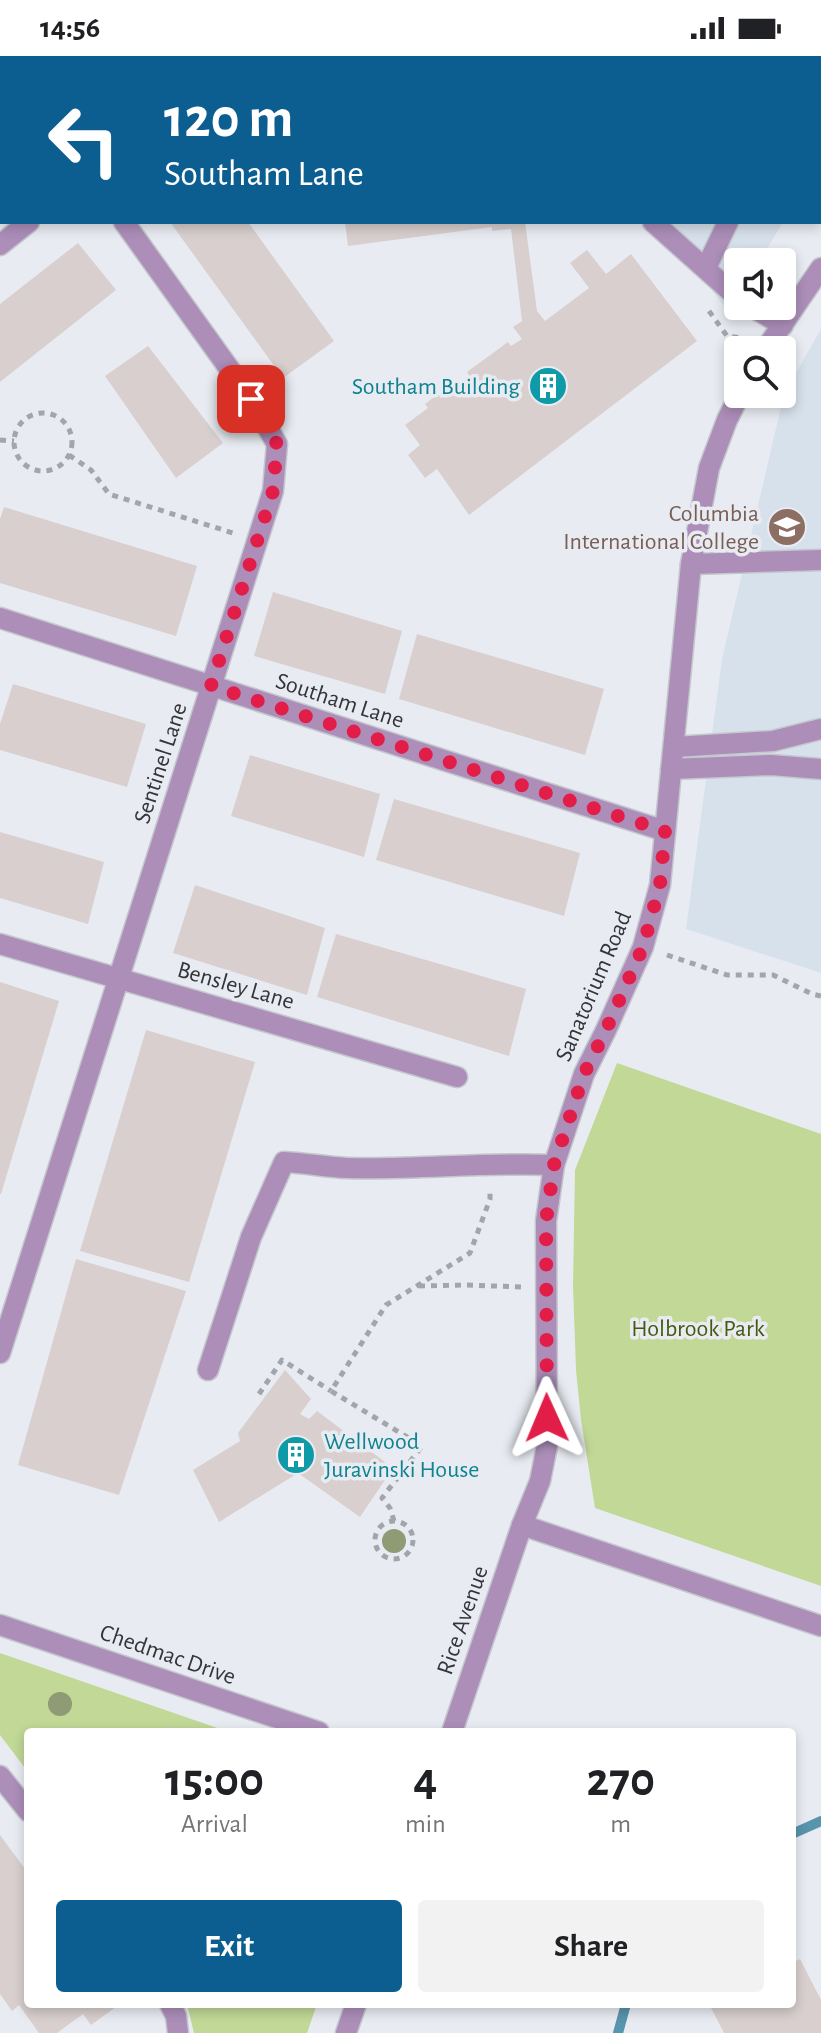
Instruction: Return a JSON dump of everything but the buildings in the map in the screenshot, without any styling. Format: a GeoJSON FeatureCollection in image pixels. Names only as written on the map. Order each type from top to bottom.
{"type":"FeatureCollection","features":[{"type":"Feature","properties":{"kind":"street"},"geometry":{"type":"LineString","coordinates":[[0,245],[26,224]]}},
{"type":"Feature","properties":{"kind":"street","name":"Sentinel Lane"},"geometry":{"type":"LineString","coordinates":[[0,1353],[4,1326],[119,978],[273,491],[277,444],[251,399],[125,224]]}},
{"type":"Feature","properties":{"kind":"street"},"geometry":{"type":"LineString","coordinates":[[655,224],[724,287]]}},
{"type":"Feature","properties":{"kind":"street"},"geometry":{"type":"LineString","coordinates":[[706,268],[727,224]]}},
{"type":"Feature","properties":{"kind":"street"},"geometry":{"type":"LineString","coordinates":[[775,336],[821,268]]}},
{"type":"Feature","properties":{"kind":"street"},"geometry":{"type":"LineString","coordinates":[[774,320],[783,325]]}},
{"type":"Feature","properties":{"kind":"street","name":"Sanatorium Road"},"geometry":{"type":"LineString","coordinates":[[522,1525],[540,1481],[547,1446],[546,1221],[554,1165],[584,1074],[643,947],[660,885],[691,564],[709,468],[733,408]]}},
{"type":"Feature","properties":{"kind":"street"},"geometry":{"type":"LineString","coordinates":[[691,564],[821,560]]}},
{"type":"Feature","properties":{"kind":"street","name":"Southam Lane"},"geometry":{"type":"LineString","coordinates":[[0,618],[665,831]]}},
{"type":"Feature","properties":{"kind":"street"},"geometry":{"type":"LineString","coordinates":[[773,741],[821,729]]}},
{"type":"Feature","properties":{"kind":"street"},"geometry":{"type":"LineString","coordinates":[[674,747],[773,741],[821,746]]}},
{"type":"Feature","properties":{"kind":"street"},"geometry":{"type":"LineString","coordinates":[[671,769],[771,765],[821,769]]}},
{"type":"Feature","properties":{"kind":"street","name":"Bensley Lane"},"geometry":{"type":"LineString","coordinates":[[0,944],[457,1077]]}},
{"type":"Feature","properties":{"kind":"street"},"geometry":{"type":"LineString","coordinates":[[208,1370],[251,1237],[284,1162],[343,1168],[554,1165]]}},
{"type":"Feature","properties":{"kind":"street"},"geometry":{"type":"LineString","coordinates":[[522,1525],[821,1626]]}},
{"type":"Feature","properties":{"kind":"street","name":"Rice Avenue"},"geometry":{"type":"LineString","coordinates":[[453,1728],[522,1525]]}},
{"type":"Feature","properties":{"kind":"street","name":"Chedmac Drive"},"geometry":{"type":"LineString","coordinates":[[0,1625],[307,1728]]}},
{"type":"Feature","properties":{"kind":"street"},"geometry":{"type":"LineString","coordinates":[[0,1776],[24,1806]]}},
{"type":"Feature","properties":{"kind":"street"},"geometry":{"type":"LineString","coordinates":[[172,2008],[178,2033]]}},
{"type":"Feature","properties":{"kind":"street"},"geometry":{"type":"LineString","coordinates":[[346,2033],[355,2008]]}},
{"type":"Feature","properties":{"kind":"path"},"geometry":{"type":"LineString","coordinates":[[38,414],[48,414],[57,417],[69,429],[72,447],[69,455],[56,468],[38,470],[28,467],[21,460],[14,441],[21,423],[38,414]]}},
{"type":"Feature","properties":{"kind":"path"},"geometry":{"type":"LineString","coordinates":[[0,440],[14,441]]}},
{"type":"Feature","properties":{"kind":"path"},"geometry":{"type":"LineString","coordinates":[[69,455],[91,470],[109,494],[257,541]]}},
{"type":"Feature","properties":{"kind":"path"},"geometry":{"type":"LineString","coordinates":[[643,947],[727,975],[773,975],[821,996]]}},
{"type":"Feature","properties":{"kind":"path"},"geometry":{"type":"LineString","coordinates":[[331,1391],[386,1305],[470,1253],[490,1199],[490,1165]]}},
{"type":"Feature","properties":{"kind":"path"},"geometry":{"type":"LineString","coordinates":[[419,1286],[546,1288]]}},
{"type":"Feature","properties":{"kind":"path"},"geometry":{"type":"LineString","coordinates":[[259,1394],[282,1360],[422,1446],[382,1498],[390,1508],[394,1521]]}},
{"type":"Feature","properties":{"kind":"path"},"geometry":{"type":"LineString","coordinates":[[394,1521],[401,1522],[410,1530],[413,1543],[402,1558],[389,1559],[379,1552],[375,1541],[383,1525],[394,1521]]}},
{"type":"Feature","properties":{"kind":"shaded area"},"geometry":{"type":"Polygon","coordinates":[[[662,224],[782,224],[767,248],[724,248],[724,306],[662,224]]]}},
{"type":"Feature","properties":{"kind":"shaded area","name":"Columbia International College"},"geometry":{"type":"Polygon","coordinates":[[[821,329],[821,973],[686,929],[722,659],[781,408],[796,408],[796,373],[821,329]]]}},
{"type":"Feature","properties":{"kind":"green space","name":"Holbrook Park"},"geometry":{"type":"Polygon","coordinates":[[[617,1063],[821,1134],[821,1586],[595,1508],[576,1370],[573,1286],[575,1170],[617,1063]]]}},
{"type":"Feature","properties":{"kind":"green space"},"geometry":{"type":"Polygon","coordinates":[[[0,1653],[217,1728],[24,1728],[24,1767],[0,1735],[0,1653]]]}},
{"type":"Feature","properties":{"kind":"green space"},"geometry":{"type":"Polygon","coordinates":[[[188,2008],[316,2008],[307,2033],[194,2033],[188,2008]]]}},
{"type":"Feature","properties":{"kind":"waterway"},"geometry":{"type":"LineString","coordinates":[[796,1832],[821,1821]]}},
{"type":"Feature","properties":{"kind":"waterway"},"geometry":{"type":"LineString","coordinates":[[618,2033],[625,2008]]}},
{"type":"Feature","properties":{"kind":"place","name":"Southam Building"},"geometry":{"type":"Point","coordinates":[548,386]}},
{"type":"Feature","properties":{"kind":"place","name":"Columbia International College"},"geometry":{"type":"Point","coordinates":[787,527]}},
{"type":"Feature","properties":{"kind":"place","name":"Wellwood Juravinski House"},"geometry":{"type":"Point","coordinates":[296,1455]}},
{"type":"Feature","properties":{"kind":"route"},"geometry":{"type":"LineString","coordinates":[[251,399],[277,444],[273,491],[211,686],[665,831],[660,885],[643,947],[584,1074],[554,1165],[546,1221],[547,1418]]}}]}
